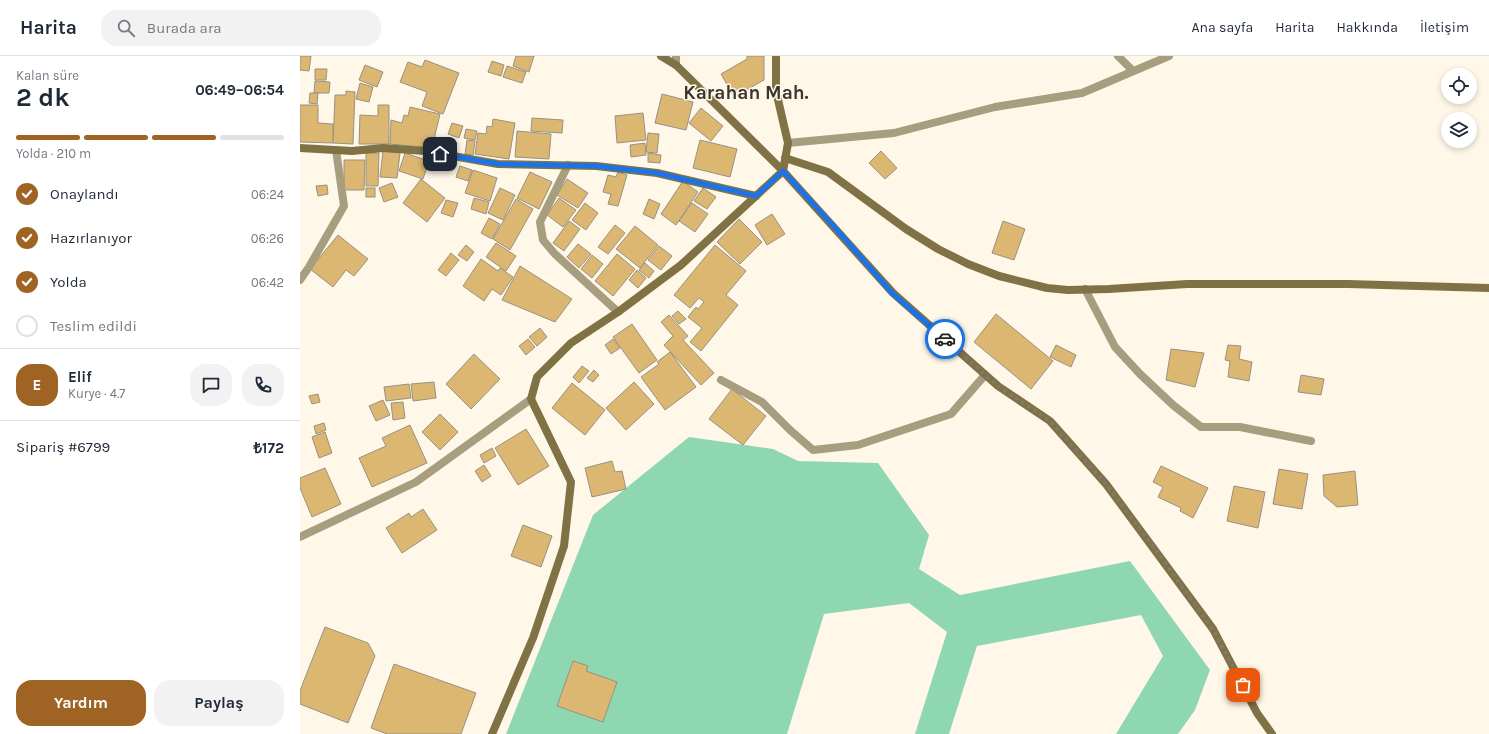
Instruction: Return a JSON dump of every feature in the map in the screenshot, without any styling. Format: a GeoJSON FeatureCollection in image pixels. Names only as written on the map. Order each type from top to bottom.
{"type":"FeatureCollection","features":[{"type":"Feature","properties":{"kind":"street"},"geometry":{"type":"LineString","coordinates":[[661,56],[676,65],[783,171],[892,293],[998,386],[1050,421],[1106,484],[1156,550],[1213,630],[1258,712],[1272,734]]}},
{"type":"Feature","properties":{"kind":"street"},"geometry":{"type":"LineString","coordinates":[[676,56],[676,65]]}},
{"type":"Feature","properties":{"kind":"street"},"geometry":{"type":"LineString","coordinates":[[300,537],[416,482],[530,399],[537,377],[571,343],[618,312],[681,265],[783,171],[788,143],[776,91],[776,56]]}},
{"type":"Feature","properties":{"kind":"street"},"geometry":{"type":"LineString","coordinates":[[1118,56],[1133,71]]}},
{"type":"Feature","properties":{"kind":"street"},"geometry":{"type":"LineString","coordinates":[[788,143],[894,133],[995,107],[1082,93],[1168,56]]}},
{"type":"Feature","properties":{"kind":"street"},"geometry":{"type":"LineString","coordinates":[[300,148],[352,151],[383,148],[425,152],[498,164],[596,166],[657,173],[756,196]]}},
{"type":"Feature","properties":{"kind":"street"},"geometry":{"type":"LineString","coordinates":[[300,280],[344,206],[336,150]]}},
{"type":"Feature","properties":{"kind":"street"},"geometry":{"type":"LineString","coordinates":[[785,158],[828,172],[906,229],[938,249],[968,264],[999,276],[1047,288],[1085,289],[1219,284],[1348,284],[1489,288]]}},
{"type":"Feature","properties":{"kind":"street"},"geometry":{"type":"LineString","coordinates":[[568,165],[540,222],[543,240],[555,254],[618,312]]}},
{"type":"Feature","properties":{"kind":"street"},"geometry":{"type":"LineString","coordinates":[[1085,289],[1115,347],[1140,374],[1168,400],[1201,427],[1240,427],[1311,441]]}},
{"type":"Feature","properties":{"kind":"street"},"geometry":{"type":"LineString","coordinates":[[721,380],[762,402],[813,450],[858,445],[951,414],[985,375]]}},
{"type":"Feature","properties":{"kind":"street"},"geometry":{"type":"LineString","coordinates":[[492,734],[533,638],[564,546],[570,482],[530,399]]}},
{"type":"Feature","properties":{"kind":"green space"},"geometry":{"type":"Polygon","coordinates":[[[689,437],[773,449],[798,461],[878,463],[929,535],[919,569],[960,595],[1130,561],[1210,670],[1195,710],[1178,734],[1116,734],[1163,656],[1141,615],[977,646],[949,734],[915,734],[947,632],[909,603],[824,614],[787,734],[506,734],[593,515],[689,437]]]}},
{"type":"Feature","properties":{"kind":"building"},"geometry":{"type":"Polygon","coordinates":[[[300,56],[311,56],[309,71],[300,70],[300,56]]]}},
{"type":"Feature","properties":{"kind":"building"},"geometry":{"type":"Polygon","coordinates":[[[516,56],[534,56],[529,72],[513,66],[516,56]]]}},
{"type":"Feature","properties":{"kind":"building"},"geometry":{"type":"Polygon","coordinates":[[[747,56],[764,56],[764,80],[734,97],[721,74],[747,59],[747,56]]]}},
{"type":"Feature","properties":{"kind":"building"},"geometry":{"type":"Polygon","coordinates":[[[425,60],[459,73],[443,114],[422,106],[427,92],[400,82],[408,62],[422,67],[425,60]]]}},
{"type":"Feature","properties":{"kind":"building"},"geometry":{"type":"Polygon","coordinates":[[[492,61],[504,65],[501,76],[488,72],[492,61]]]}},
{"type":"Feature","properties":{"kind":"building"},"geometry":{"type":"Polygon","coordinates":[[[365,65],[383,72],[377,87],[359,80],[365,65]]]}},
{"type":"Feature","properties":{"kind":"building"},"geometry":{"type":"Polygon","coordinates":[[[507,66],[526,72],[522,83],[503,77],[507,66]]]}},
{"type":"Feature","properties":{"kind":"building"},"geometry":{"type":"Polygon","coordinates":[[[315,69],[327,69],[326,80],[315,80],[315,69]]]}},
{"type":"Feature","properties":{"kind":"building"},"geometry":{"type":"Polygon","coordinates":[[[315,81],[330,82],[329,93],[314,93],[315,81]]]}},
{"type":"Feature","properties":{"kind":"building"},"geometry":{"type":"Polygon","coordinates":[[[360,83],[373,87],[369,102],[356,99],[360,83]]]}},
{"type":"Feature","properties":{"kind":"building"},"geometry":{"type":"Polygon","coordinates":[[[346,91],[355,92],[353,144],[333,143],[335,95],[346,95],[346,91]]]}},
{"type":"Feature","properties":{"kind":"building"},"geometry":{"type":"Polygon","coordinates":[[[310,93],[318,93],[317,104],[309,103],[310,93]]]}},
{"type":"Feature","properties":{"kind":"building"},"geometry":{"type":"Polygon","coordinates":[[[662,94],[693,102],[686,130],[655,123],[662,94]]]}},
{"type":"Feature","properties":{"kind":"building"},"geometry":{"type":"Polygon","coordinates":[[[300,105],[318,105],[318,123],[333,124],[333,143],[300,142],[300,105]]]}},
{"type":"Feature","properties":{"kind":"building"},"geometry":{"type":"Polygon","coordinates":[[[378,105],[389,105],[389,144],[359,144],[360,115],[378,116],[378,105]]]}},
{"type":"Feature","properties":{"kind":"building"},"geometry":{"type":"Polygon","coordinates":[[[410,107],[440,114],[432,148],[390,144],[391,120],[402,123],[404,115],[408,116],[410,107]]]}},
{"type":"Feature","properties":{"kind":"building"},"geometry":{"type":"Polygon","coordinates":[[[701,108],[723,126],[711,141],[689,123],[701,108]]]}},
{"type":"Feature","properties":{"kind":"building"},"geometry":{"type":"Polygon","coordinates":[[[643,113],[646,140],[617,143],[615,116],[643,113]]]}},
{"type":"Feature","properties":{"kind":"building"},"geometry":{"type":"Polygon","coordinates":[[[532,118],[563,120],[562,133],[531,131],[532,118]]]}},
{"type":"Feature","properties":{"kind":"building"},"geometry":{"type":"Polygon","coordinates":[[[493,119],[515,123],[509,159],[475,154],[478,133],[486,134],[487,126],[492,127],[493,119]]]}},
{"type":"Feature","properties":{"kind":"building"},"geometry":{"type":"Polygon","coordinates":[[[452,123],[463,126],[459,138],[448,134],[452,123]]]}},
{"type":"Feature","properties":{"kind":"building"},"geometry":{"type":"Polygon","coordinates":[[[466,129],[477,131],[475,140],[464,138],[466,129]]]}},
{"type":"Feature","properties":{"kind":"building"},"geometry":{"type":"Polygon","coordinates":[[[517,131],[551,134],[549,159],[515,157],[517,131]]]}},
{"type":"Feature","properties":{"kind":"building"},"geometry":{"type":"Polygon","coordinates":[[[648,133],[659,134],[657,153],[646,152],[648,133]]]}},
{"type":"Feature","properties":{"kind":"building"},"geometry":{"type":"Polygon","coordinates":[[[447,139],[457,143],[454,152],[444,148],[447,139]]]}},
{"type":"Feature","properties":{"kind":"building"},"geometry":{"type":"Polygon","coordinates":[[[467,140],[475,141],[473,155],[465,154],[467,140]]]}},
{"type":"Feature","properties":{"kind":"building"},"geometry":{"type":"Polygon","coordinates":[[[700,140],[737,149],[730,177],[693,168],[700,140]]]}},
{"type":"Feature","properties":{"kind":"building"},"geometry":{"type":"Polygon","coordinates":[[[645,143],[646,155],[631,157],[630,145],[645,143]]]}},
{"type":"Feature","properties":{"kind":"building"},"geometry":{"type":"Polygon","coordinates":[[[383,151],[400,153],[397,178],[380,177],[383,151]]]}},
{"type":"Feature","properties":{"kind":"building"},"geometry":{"type":"Polygon","coordinates":[[[881,151],[897,168],[885,179],[869,163],[881,151]]]}},
{"type":"Feature","properties":{"kind":"building"},"geometry":{"type":"Polygon","coordinates":[[[366,153],[379,153],[378,186],[366,186],[366,153]]]}},
{"type":"Feature","properties":{"kind":"building"},"geometry":{"type":"Polygon","coordinates":[[[405,153],[429,161],[423,179],[399,171],[405,153]]]}},
{"type":"Feature","properties":{"kind":"building"},"geometry":{"type":"Polygon","coordinates":[[[648,153],[661,155],[660,163],[648,162],[648,153]]]}},
{"type":"Feature","properties":{"kind":"building"},"geometry":{"type":"Polygon","coordinates":[[[344,160],[365,160],[364,190],[344,190],[344,160]]]}},
{"type":"Feature","properties":{"kind":"building"},"geometry":{"type":"Polygon","coordinates":[[[460,166],[472,170],[468,181],[456,177],[460,166]]]}},
{"type":"Feature","properties":{"kind":"building"},"geometry":{"type":"Polygon","coordinates":[[[473,170],[497,178],[490,201],[465,193],[473,170]]]}},
{"type":"Feature","properties":{"kind":"building"},"geometry":{"type":"Polygon","coordinates":[[[530,172],[552,182],[539,209],[517,198],[530,172]]]}},
{"type":"Feature","properties":{"kind":"building"},"geometry":{"type":"Polygon","coordinates":[[[618,172],[627,175],[618,206],[608,204],[611,194],[603,192],[608,175],[616,177],[618,172]]]}},
{"type":"Feature","properties":{"kind":"building"},"geometry":{"type":"Polygon","coordinates":[[[421,179],[445,198],[427,222],[403,203],[421,179]]]}},
{"type":"Feature","properties":{"kind":"building"},"geometry":{"type":"Polygon","coordinates":[[[567,179],[588,193],[578,208],[557,195],[567,179]]]}},
{"type":"Feature","properties":{"kind":"building"},"geometry":{"type":"Polygon","coordinates":[[[683,181],[698,192],[676,225],[661,214],[683,181]]]}},
{"type":"Feature","properties":{"kind":"building"},"geometry":{"type":"Polygon","coordinates":[[[392,183],[398,197],[384,202],[379,188],[392,183]]]}},
{"type":"Feature","properties":{"kind":"building"},"geometry":{"type":"Polygon","coordinates":[[[327,185],[328,194],[318,196],[316,186],[327,185]]]}},
{"type":"Feature","properties":{"kind":"building"},"geometry":{"type":"Polygon","coordinates":[[[366,188],[375,188],[375,197],[366,197],[366,188]]]}},
{"type":"Feature","properties":{"kind":"building"},"geometry":{"type":"Polygon","coordinates":[[[500,188],[515,195],[503,220],[488,213],[500,188]]]}},
{"type":"Feature","properties":{"kind":"building"},"geometry":{"type":"Polygon","coordinates":[[[703,188],[716,197],[707,209],[694,201],[703,188]]]}},
{"type":"Feature","properties":{"kind":"building"},"geometry":{"type":"Polygon","coordinates":[[[474,198],[489,202],[486,214],[471,209],[474,198]]]}},
{"type":"Feature","properties":{"kind":"building"},"geometry":{"type":"Polygon","coordinates":[[[559,198],[576,210],[563,227],[547,215],[559,198]]]}},
{"type":"Feature","properties":{"kind":"building"},"geometry":{"type":"Polygon","coordinates":[[[516,199],[533,209],[510,250],[493,239],[516,199]]]}},
{"type":"Feature","properties":{"kind":"building"},"geometry":{"type":"Polygon","coordinates":[[[649,199],[660,204],[654,219],[643,214],[649,199]]]}},
{"type":"Feature","properties":{"kind":"building"},"geometry":{"type":"Polygon","coordinates":[[[446,200],[458,203],[453,217],[441,213],[446,200]]]}},
{"type":"Feature","properties":{"kind":"building"},"geometry":{"type":"Polygon","coordinates":[[[585,203],[598,213],[586,230],[572,220],[585,203]]]}},
{"type":"Feature","properties":{"kind":"building"},"geometry":{"type":"Polygon","coordinates":[[[692,203],[708,214],[695,232],[679,221],[692,203]]]}},
{"type":"Feature","properties":{"kind":"building"},"geometry":{"type":"Polygon","coordinates":[[[772,214],[785,234],[767,245],[755,225],[772,214]]]}},
{"type":"Feature","properties":{"kind":"building"},"geometry":{"type":"Polygon","coordinates":[[[489,218],[500,224],[492,239],[481,233],[489,218]]]}},
{"type":"Feature","properties":{"kind":"building"},"geometry":{"type":"Polygon","coordinates":[[[739,219],[762,242],[740,264],[717,242],[739,219]]]}},
{"type":"Feature","properties":{"kind":"building"},"geometry":{"type":"Polygon","coordinates":[[[569,221],[580,229],[564,251],[553,243],[569,221]]]}},
{"type":"Feature","properties":{"kind":"building"},"geometry":{"type":"Polygon","coordinates":[[[1003,221],[1025,229],[1014,260],[992,253],[1003,221]]]}},
{"type":"Feature","properties":{"kind":"building"},"geometry":{"type":"Polygon","coordinates":[[[615,225],[625,233],[608,254],[598,247],[615,225]]]}},
{"type":"Feature","properties":{"kind":"building"},"geometry":{"type":"Polygon","coordinates":[[[635,226],[658,245],[640,268],[616,249],[635,226]]]}},
{"type":"Feature","properties":{"kind":"building"},"geometry":{"type":"Polygon","coordinates":[[[338,235],[368,259],[354,276],[346,270],[333,287],[310,269],[338,235]]]}},
{"type":"Feature","properties":{"kind":"building"},"geometry":{"type":"Polygon","coordinates":[[[496,243],[516,256],[506,271],[486,257],[496,243]]]}},
{"type":"Feature","properties":{"kind":"building"},"geometry":{"type":"Polygon","coordinates":[[[578,244],[591,254],[579,268],[567,257],[578,244]]]}},
{"type":"Feature","properties":{"kind":"building"},"geometry":{"type":"Polygon","coordinates":[[[466,245],[474,252],[467,261],[458,255],[466,245]]]}},
{"type":"Feature","properties":{"kind":"building"},"geometry":{"type":"Polygon","coordinates":[[[715,245],[746,271],[726,295],[738,305],[701,351],[690,342],[702,328],[688,317],[696,307],[698,309],[704,302],[699,298],[690,308],[674,295],[715,245]]]}},
{"type":"Feature","properties":{"kind":"building"},"geometry":{"type":"Polygon","coordinates":[[[659,246],[672,256],[661,270],[648,260],[659,246]]]}},
{"type":"Feature","properties":{"kind":"building"},"geometry":{"type":"Polygon","coordinates":[[[451,253],[459,260],[446,276],[438,270],[451,253]]]}},
{"type":"Feature","properties":{"kind":"building"},"geometry":{"type":"Polygon","coordinates":[[[617,254],[635,269],[613,296],[595,281],[617,254]]]}},
{"type":"Feature","properties":{"kind":"building"},"geometry":{"type":"Polygon","coordinates":[[[592,255],[603,264],[592,278],[581,269],[592,255]]]}},
{"type":"Feature","properties":{"kind":"building"},"geometry":{"type":"Polygon","coordinates":[[[481,259],[498,271],[500,268],[513,277],[501,295],[492,289],[484,301],[463,286],[481,259]]]}},
{"type":"Feature","properties":{"kind":"building"},"geometry":{"type":"Polygon","coordinates":[[[645,263],[654,271],[649,278],[639,270],[645,263]]]}},
{"type":"Feature","properties":{"kind":"building"},"geometry":{"type":"Polygon","coordinates":[[[520,266],[572,299],[555,322],[502,300],[520,266]]]}},
{"type":"Feature","properties":{"kind":"building"},"geometry":{"type":"Polygon","coordinates":[[[637,270],[646,278],[638,288],[629,280],[637,270]]]}},
{"type":"Feature","properties":{"kind":"building"},"geometry":{"type":"Polygon","coordinates":[[[678,311],[686,319],[679,324],[672,316],[678,311]]]}},
{"type":"Feature","properties":{"kind":"building"},"geometry":{"type":"Polygon","coordinates":[[[996,314],[1053,361],[1031,389],[974,342],[996,314]]]}},
{"type":"Feature","properties":{"kind":"building"},"geometry":{"type":"Polygon","coordinates":[[[669,315],[688,336],[683,340],[714,373],[701,385],[664,345],[673,336],[661,322],[669,315]]]}},
{"type":"Feature","properties":{"kind":"building"},"geometry":{"type":"Polygon","coordinates":[[[632,324],[657,360],[639,373],[613,337],[632,324]]]}},
{"type":"Feature","properties":{"kind":"building"},"geometry":{"type":"Polygon","coordinates":[[[540,328],[547,337],[537,346],[529,337],[540,328]]]}},
{"type":"Feature","properties":{"kind":"building"},"geometry":{"type":"Polygon","coordinates":[[[528,339],[535,347],[526,355],[519,346],[528,339]]]}},
{"type":"Feature","properties":{"kind":"building"},"geometry":{"type":"Polygon","coordinates":[[[613,339],[620,348],[611,354],[605,345],[613,339]]]}},
{"type":"Feature","properties":{"kind":"building"},"geometry":{"type":"Polygon","coordinates":[[[1056,345],[1076,355],[1071,367],[1050,357],[1056,345]]]}},
{"type":"Feature","properties":{"kind":"building"},"geometry":{"type":"Polygon","coordinates":[[[1228,345],[1241,346],[1239,359],[1252,362],[1249,381],[1228,377],[1230,361],[1225,360],[1228,345]]]}},
{"type":"Feature","properties":{"kind":"building"},"geometry":{"type":"Polygon","coordinates":[[[1171,349],[1204,353],[1195,387],[1166,380],[1171,349]]]}},
{"type":"Feature","properties":{"kind":"building"},"geometry":{"type":"Polygon","coordinates":[[[670,352],[696,387],[665,410],[641,377],[659,364],[657,362],[670,352]]]}},
{"type":"Feature","properties":{"kind":"building"},"geometry":{"type":"Polygon","coordinates":[[[474,354],[500,379],[471,409],[446,384],[474,354]]]}},
{"type":"Feature","properties":{"kind":"building"},"geometry":{"type":"Polygon","coordinates":[[[582,366],[589,371],[579,383],[573,377],[582,366]]]}},
{"type":"Feature","properties":{"kind":"building"},"geometry":{"type":"Polygon","coordinates":[[[594,370],[599,375],[593,382],[587,378],[594,370]]]}},
{"type":"Feature","properties":{"kind":"building"},"geometry":{"type":"Polygon","coordinates":[[[1301,375],[1324,379],[1321,395],[1298,392],[1301,375]]]}},
{"type":"Feature","properties":{"kind":"building"},"geometry":{"type":"Polygon","coordinates":[[[434,382],[436,398],[413,401],[411,384],[434,382]]]}},
{"type":"Feature","properties":{"kind":"building"},"geometry":{"type":"Polygon","coordinates":[[[634,382],[654,404],[626,430],[606,408],[634,382]]]}},
{"type":"Feature","properties":{"kind":"building"},"geometry":{"type":"Polygon","coordinates":[[[572,383],[605,410],[585,435],[552,408],[572,383]]]}},
{"type":"Feature","properties":{"kind":"building"},"geometry":{"type":"Polygon","coordinates":[[[409,384],[411,398],[386,401],[384,387],[409,384]]]}},
{"type":"Feature","properties":{"kind":"building"},"geometry":{"type":"Polygon","coordinates":[[[732,389],[766,416],[743,445],[709,419],[732,389]]]}},
{"type":"Feature","properties":{"kind":"building"},"geometry":{"type":"Polygon","coordinates":[[[318,394],[320,402],[312,404],[309,396],[318,394]]]}},
{"type":"Feature","properties":{"kind":"building"},"geometry":{"type":"Polygon","coordinates":[[[383,400],[390,415],[376,421],[369,406],[383,400]]]}},
{"type":"Feature","properties":{"kind":"building"},"geometry":{"type":"Polygon","coordinates":[[[403,402],[405,418],[393,420],[391,403],[403,402]]]}},
{"type":"Feature","properties":{"kind":"building"},"geometry":{"type":"Polygon","coordinates":[[[440,414],[458,432],[440,450],[422,432],[440,414]]]}},
{"type":"Feature","properties":{"kind":"building"},"geometry":{"type":"Polygon","coordinates":[[[324,423],[326,430],[316,434],[314,426],[324,423]]]}},
{"type":"Feature","properties":{"kind":"building"},"geometry":{"type":"Polygon","coordinates":[[[410,425],[427,463],[372,487],[359,458],[386,446],[382,438],[410,425]]]}},
{"type":"Feature","properties":{"kind":"building"},"geometry":{"type":"Polygon","coordinates":[[[526,429],[549,466],[518,485],[495,448],[526,429]]]}},
{"type":"Feature","properties":{"kind":"building"},"geometry":{"type":"Polygon","coordinates":[[[325,432],[332,453],[319,458],[312,437],[325,432]]]}},
{"type":"Feature","properties":{"kind":"building"},"geometry":{"type":"Polygon","coordinates":[[[492,448],[496,456],[484,463],[480,455],[492,448]]]}},
{"type":"Feature","properties":{"kind":"building"},"geometry":{"type":"Polygon","coordinates":[[[612,461],[615,472],[622,471],[626,489],[592,497],[585,468],[612,461]]]}},
{"type":"Feature","properties":{"kind":"building"},"geometry":{"type":"Polygon","coordinates":[[[484,465],[491,476],[482,482],[475,471],[484,465]]]}},
{"type":"Feature","properties":{"kind":"building"},"geometry":{"type":"Polygon","coordinates":[[[1161,466],[1208,488],[1193,518],[1180,511],[1181,508],[1158,497],[1163,487],[1153,482],[1161,466]]]}},
{"type":"Feature","properties":{"kind":"building"},"geometry":{"type":"Polygon","coordinates":[[[325,468],[341,504],[312,517],[300,488],[300,478],[325,468]]]}},
{"type":"Feature","properties":{"kind":"building"},"geometry":{"type":"Polygon","coordinates":[[[1279,469],[1308,474],[1302,509],[1273,504],[1279,469]]]}},
{"type":"Feature","properties":{"kind":"building"},"geometry":{"type":"Polygon","coordinates":[[[1355,471],[1358,505],[1337,507],[1324,496],[1323,475],[1355,471]]]}},
{"type":"Feature","properties":{"kind":"building"},"geometry":{"type":"Polygon","coordinates":[[[1234,486],[1265,492],[1258,528],[1227,521],[1234,486]]]}},
{"type":"Feature","properties":{"kind":"building"},"geometry":{"type":"Polygon","coordinates":[[[423,509],[437,530],[402,553],[386,528],[409,513],[411,517],[423,509]]]}},
{"type":"Feature","properties":{"kind":"building"},"geometry":{"type":"Polygon","coordinates":[[[523,525],[552,536],[541,567],[511,556],[523,525]]]}},
{"type":"Feature","properties":{"kind":"building"},"geometry":{"type":"Polygon","coordinates":[[[325,627],[368,643],[375,656],[348,723],[300,704],[300,691],[325,627]]]}},
{"type":"Feature","properties":{"kind":"building"},"geometry":{"type":"Polygon","coordinates":[[[573,661],[588,666],[586,671],[617,682],[603,722],[557,706],[573,661]]]}},
{"type":"Feature","properties":{"kind":"building"},"geometry":{"type":"Polygon","coordinates":[[[394,664],[476,693],[461,734],[387,734],[371,728],[394,664]]]}},
{"type":"Feature","properties":{"kind":"way so far"},"geometry":{"type":"LineString","coordinates":[[945,339],[998,386],[1050,421],[1106,484],[1156,550],[1213,630],[1243,685]]}},
{"type":"Feature","properties":{"kind":"district","name":"Karahan Mah."},"geometry":{"type":"Point","coordinates":[746,93]}},
{"type":"Feature","properties":{"kind":"route"},"geometry":{"type":"LineString","coordinates":[[440,154],[498,164],[596,166],[657,173],[756,196],[783,171],[892,293],[945,339]]}}]}
